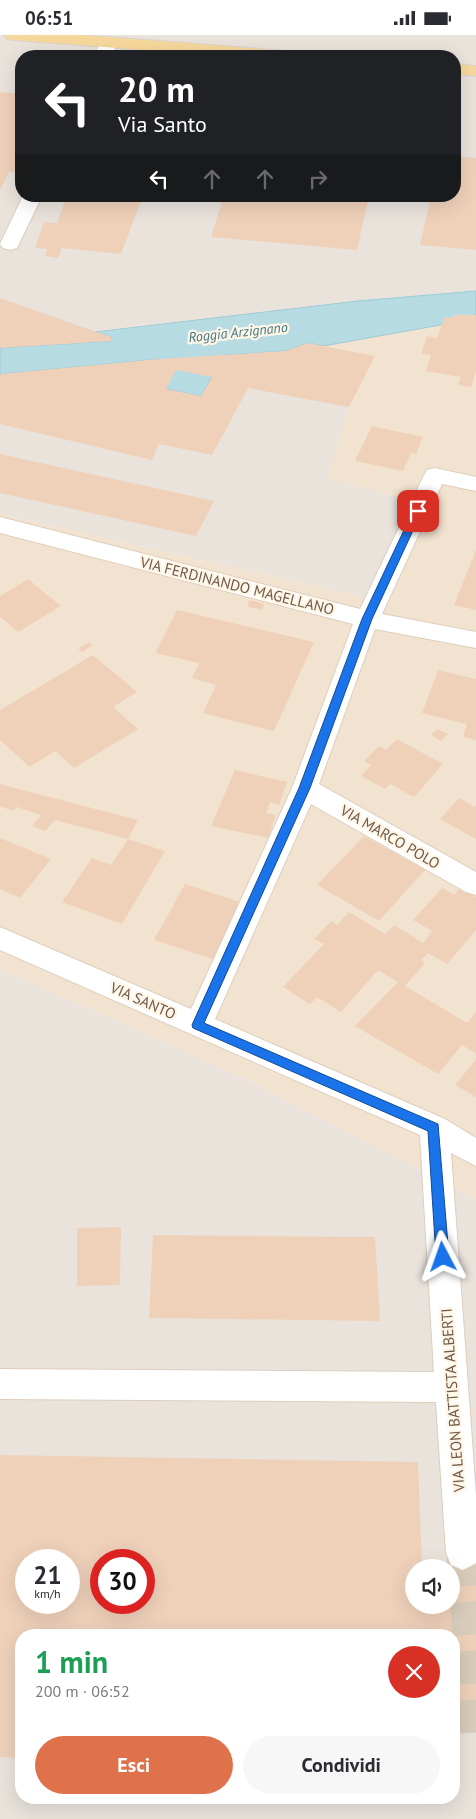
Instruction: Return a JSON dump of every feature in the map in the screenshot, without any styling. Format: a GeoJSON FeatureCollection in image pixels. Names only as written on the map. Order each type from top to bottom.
{"type":"FeatureCollection","features":[{"type":"Feature","properties":{"kind":"main road"},"geometry":{"type":"LineString","coordinates":[[13,35],[106,49],[132,50]]}},
{"type":"Feature","properties":{"kind":"main road"},"geometry":{"type":"LineString","coordinates":[[461,70],[476,71]]}},
{"type":"Feature","properties":{"kind":"street"},"geometry":{"type":"LineString","coordinates":[[10,244],[30,202]]}},
{"type":"Feature","properties":{"kind":"street"},"geometry":{"type":"LineString","coordinates":[[198,1025],[305,788],[367,619],[435,475],[476,484]]}},
{"type":"Feature","properties":{"kind":"street","name":"VIA FERDINANDO MAGELLANO"},"geometry":{"type":"LineString","coordinates":[[0,525],[367,619],[476,640]]}},
{"type":"Feature","properties":{"kind":"street","name":"VIA MARCO POLO"},"geometry":{"type":"LineString","coordinates":[[305,788],[476,885]]}},
{"type":"Feature","properties":{"kind":"street","name":"VIA SANTO"},"geometry":{"type":"LineString","coordinates":[[0,938],[434,1128],[476,1153]]}},
{"type":"Feature","properties":{"kind":"street","name":"VIA LEON BATTISTA ALBERTI"},"geometry":{"type":"LineString","coordinates":[[434,1128],[464,1553]]}},
{"type":"Feature","properties":{"kind":"street"},"geometry":{"type":"LineString","coordinates":[[0,1384],[452,1387]]}},
{"type":"Feature","properties":{"kind":"shaded area"},"geometry":{"type":"Polygon","coordinates":[[[0,35],[476,35],[476,291],[358,301],[95,331],[111,337],[112,341],[0,348],[0,35]]]}},
{"type":"Feature","properties":{"kind":"shaded area"},"geometry":{"type":"Polygon","coordinates":[[[446,324],[476,327],[476,1199],[248,1080],[0,969],[0,514],[378,600],[326,479],[349,407],[375,356],[323,346],[446,324]]]}},
{"type":"Feature","properties":{"kind":"shaded area"},"geometry":{"type":"Polygon","coordinates":[[[308,343],[375,356],[349,407],[327,479],[426,504],[378,600],[0,514],[0,374],[160,359],[286,351],[308,343]]]}},
{"type":"Feature","properties":{"kind":"shaded area"},"geometry":{"type":"Polygon","coordinates":[[[0,969],[248,1080],[476,1199],[476,1819],[0,1819],[0,969]]]}},
{"type":"Feature","properties":{"kind":"water","name":"Roggia Arzignano"},"geometry":{"type":"Polygon","coordinates":[[[476,291],[476,327],[446,324],[323,346],[308,343],[286,351],[224,355],[201,396],[146,385],[160,359],[0,374],[0,348],[112,341],[111,337],[94,332],[358,301],[476,291]]]}},
{"type":"Feature","properties":{"kind":"building"},"geometry":{"type":"Polygon","coordinates":[[[0,92],[15,93],[15,172],[9,172],[0,190],[0,92]]]}},
{"type":"Feature","properties":{"kind":"building"},"geometry":{"type":"Polygon","coordinates":[[[461,157],[476,158],[476,250],[420,245],[430,202],[461,202],[461,157]]]}},
{"type":"Feature","properties":{"kind":"building"},"geometry":{"type":"Polygon","coordinates":[[[65,202],[141,202],[121,254],[62,248],[58,258],[45,256],[47,249],[35,248],[44,222],[57,223],[65,202]]]}},
{"type":"Feature","properties":{"kind":"building"},"geometry":{"type":"Polygon","coordinates":[[[222,202],[368,202],[357,250],[211,237],[222,202]]]}},
{"type":"Feature","properties":{"kind":"building"},"geometry":{"type":"Polygon","coordinates":[[[0,298],[111,337],[112,341],[0,348],[0,298]]]}},
{"type":"Feature","properties":{"kind":"building"},"geometry":{"type":"Polygon","coordinates":[[[454,315],[476,315],[476,372],[471,387],[458,385],[461,377],[426,371],[431,355],[421,354],[427,336],[437,338],[445,317],[453,318],[454,315]]]}},
{"type":"Feature","properties":{"kind":"building"},"geometry":{"type":"Polygon","coordinates":[[[308,343],[375,356],[349,407],[248,388],[212,455],[159,444],[152,460],[0,424],[0,374],[160,359],[286,351],[308,343]],[[176,370],[166,389],[201,396],[212,377],[176,370]]]}},
{"type":"Feature","properties":{"kind":"building"},"geometry":{"type":"Polygon","coordinates":[[[372,426],[423,437],[416,454],[411,453],[403,471],[355,461],[372,426]]]}},
{"type":"Feature","properties":{"kind":"building"},"geometry":{"type":"Polygon","coordinates":[[[0,454],[214,501],[196,536],[0,493],[0,454]]]}},
{"type":"Feature","properties":{"kind":"building"},"geometry":{"type":"Polygon","coordinates":[[[476,550],[476,610],[454,605],[476,550]]]}},
{"type":"Feature","properties":{"kind":"building"},"geometry":{"type":"Polygon","coordinates":[[[28,579],[61,606],[18,632],[0,617],[0,596],[28,579]]]}},
{"type":"Feature","properties":{"kind":"building"},"geometry":{"type":"Polygon","coordinates":[[[249,600],[264,604],[262,610],[248,607],[249,600]]]}},
{"type":"Feature","properties":{"kind":"building"},"geometry":{"type":"Polygon","coordinates":[[[177,610],[314,642],[274,731],[203,713],[216,685],[192,678],[199,663],[155,653],[177,610]]]}},
{"type":"Feature","properties":{"kind":"building"},"geometry":{"type":"Polygon","coordinates":[[[89,642],[93,645],[82,652],[78,648],[89,642]]]}},
{"type":"Feature","properties":{"kind":"building"},"geometry":{"type":"Polygon","coordinates":[[[93,655],[137,692],[113,707],[138,729],[74,768],[55,751],[30,767],[0,740],[0,710],[93,655]]]}},
{"type":"Feature","properties":{"kind":"building"},"geometry":{"type":"Polygon","coordinates":[[[438,670],[476,679],[476,740],[463,737],[467,724],[422,713],[438,670]]]}},
{"type":"Feature","properties":{"kind":"building"},"geometry":{"type":"Polygon","coordinates":[[[437,729],[448,734],[441,741],[431,735],[437,729]]]}},
{"type":"Feature","properties":{"kind":"building"},"geometry":{"type":"Polygon","coordinates":[[[397,739],[443,764],[414,797],[390,784],[385,789],[361,776],[371,765],[364,761],[379,746],[386,750],[397,739]]]}},
{"type":"Feature","properties":{"kind":"building"},"geometry":{"type":"Polygon","coordinates":[[[235,770],[287,782],[279,805],[270,802],[266,813],[276,815],[268,838],[211,826],[235,770]]]}},
{"type":"Feature","properties":{"kind":"building"},"geometry":{"type":"Polygon","coordinates":[[[0,784],[138,820],[128,839],[55,820],[45,831],[32,826],[41,815],[17,807],[13,811],[0,806],[0,784]]]}},
{"type":"Feature","properties":{"kind":"building"},"geometry":{"type":"Polygon","coordinates":[[[459,798],[474,807],[476,805],[476,839],[440,819],[459,798]]]}},
{"type":"Feature","properties":{"kind":"building"},"geometry":{"type":"Polygon","coordinates":[[[364,836],[425,870],[379,921],[317,885],[364,836]]]}},
{"type":"Feature","properties":{"kind":"building"},"geometry":{"type":"Polygon","coordinates":[[[0,838],[51,859],[20,898],[0,889],[0,838]]]}},
{"type":"Feature","properties":{"kind":"building"},"geometry":{"type":"Polygon","coordinates":[[[128,839],[165,851],[122,924],[62,902],[92,858],[111,865],[128,839]]]}},
{"type":"Feature","properties":{"kind":"building"},"geometry":{"type":"Polygon","coordinates":[[[185,884],[246,904],[219,961],[154,940],[185,884]]]}},
{"type":"Feature","properties":{"kind":"building"},"geometry":{"type":"Polygon","coordinates":[[[462,885],[474,892],[472,894],[476,897],[476,930],[447,964],[428,953],[421,960],[425,963],[405,986],[467,1023],[476,1012],[476,1054],[462,1045],[438,1074],[355,1026],[398,982],[378,970],[341,1012],[317,997],[310,1004],[283,987],[324,944],[314,939],[331,921],[337,925],[349,912],[385,934],[394,925],[423,943],[432,931],[413,920],[442,888],[454,895],[462,885]]]}},
{"type":"Feature","properties":{"kind":"building"},"geometry":{"type":"Polygon","coordinates":[[[476,1059],[476,1097],[455,1085],[476,1059]]]}},
{"type":"Feature","properties":{"kind":"building"},"geometry":{"type":"Polygon","coordinates":[[[121,1227],[120,1285],[77,1286],[77,1228],[121,1227]]]}},
{"type":"Feature","properties":{"kind":"building"},"geometry":{"type":"Polygon","coordinates":[[[153,1235],[375,1237],[380,1321],[149,1318],[153,1235]]]}},
{"type":"Feature","properties":{"kind":"building"},"geometry":{"type":"Polygon","coordinates":[[[0,1455],[418,1462],[422,1559],[405,1559],[405,1614],[460,1614],[460,1571],[476,1572],[476,1721],[460,1721],[460,1629],[15,1629],[15,1758],[0,1757],[0,1455]]]}},
{"type":"Feature","properties":{"kind":"tunnel"},"geometry":{"type":"LineString","coordinates":[[463,1553],[476,1735]]}},
{"type":"Feature","properties":{"kind":"route"},"geometry":{"type":"LineString","coordinates":[[418,511],[367,619],[305,788],[198,1025],[434,1128],[443,1257]]}}]}
